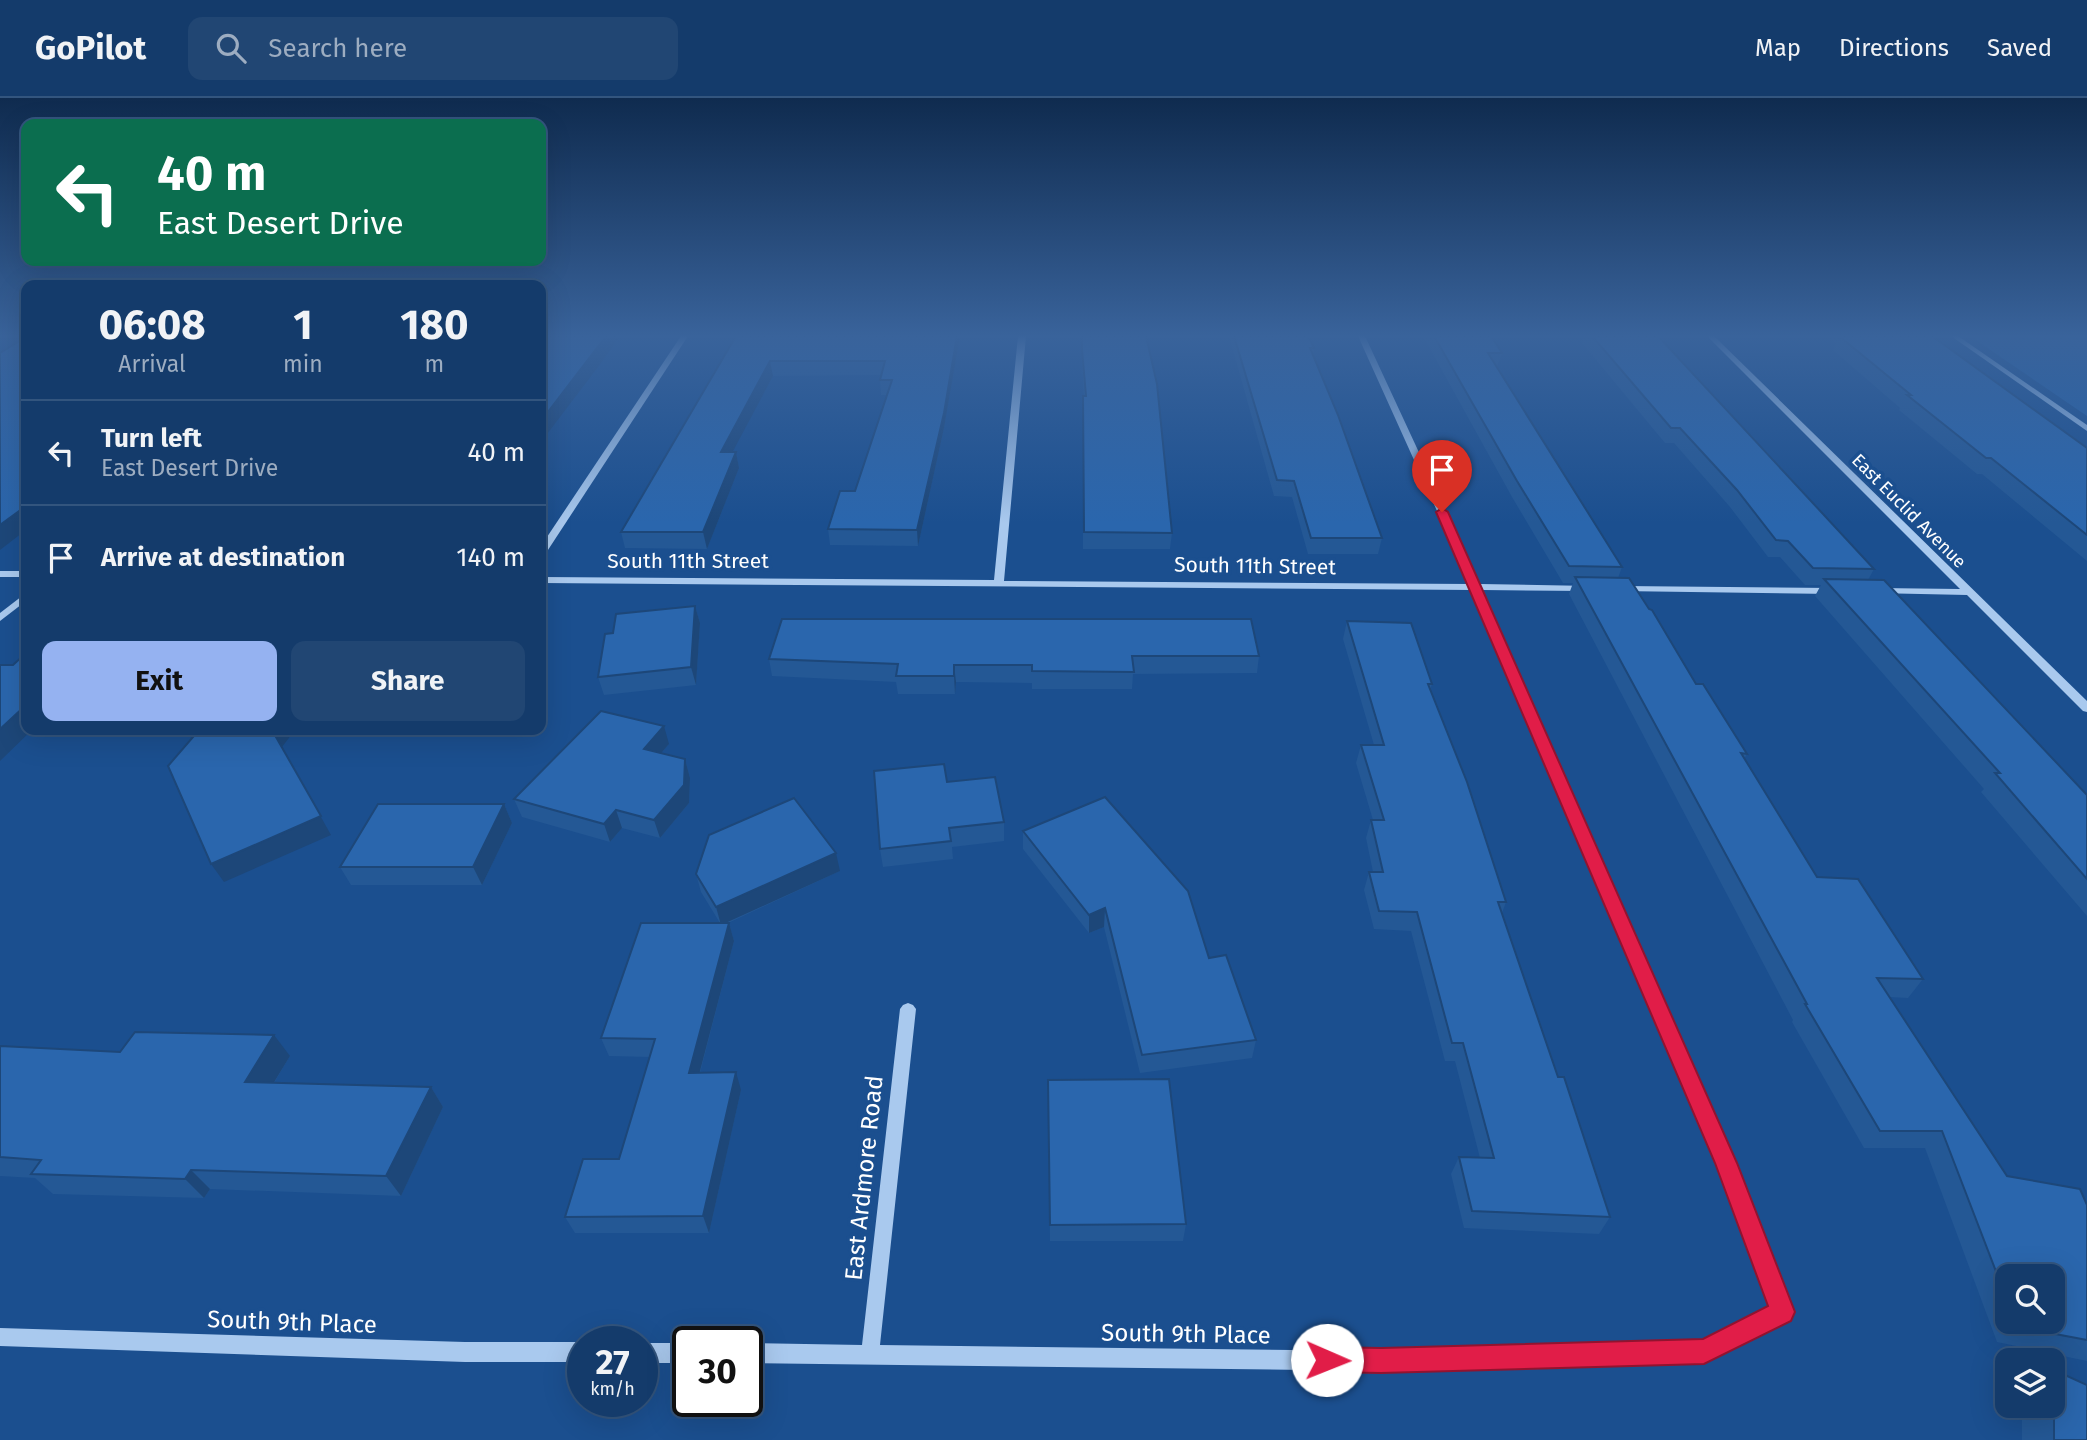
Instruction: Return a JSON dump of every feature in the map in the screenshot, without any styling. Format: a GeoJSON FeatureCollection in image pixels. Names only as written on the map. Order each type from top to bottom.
{"type":"FeatureCollection","features":[{"type":"Feature","properties":{"kind":"street"},"geometry":{"type":"LineString","coordinates":[[546,545],[642,399]]}},
{"type":"Feature","properties":{"kind":"street"},"geometry":{"type":"LineString","coordinates":[[999,583],[1015,399]]}},
{"type":"Feature","properties":{"kind":"street"},"geometry":{"type":"LineString","coordinates":[[1391,399],[1477,588]]}},
{"type":"Feature","properties":{"kind":"street","name":"East Euclid Avenue"},"geometry":{"type":"LineString","coordinates":[[1774,399],[2087,708]]}},
{"type":"Feature","properties":{"kind":"street"},"geometry":{"type":"LineString","coordinates":[[2044,399],[2087,429]]}},
{"type":"Feature","properties":{"kind":"street"},"geometry":{"type":"LineString","coordinates":[[0,574],[21,574]]}},
{"type":"Feature","properties":{"kind":"street","name":"South 11th Street"},"geometry":{"type":"LineString","coordinates":[[546,580],[1602,589]]}},
{"type":"Feature","properties":{"kind":"street","name":"South 9th Place"},"geometry":{"type":"LineString","coordinates":[[763,1353],[1381,1361],[1704,1351],[1783,1312],[1726,1163],[1477,588]]}},
{"type":"Feature","properties":{"kind":"street"},"geometry":{"type":"LineString","coordinates":[[1616,589],[1848,591]]}},
{"type":"Feature","properties":{"kind":"street"},"geometry":{"type":"LineString","coordinates":[[1861,591],[1968,592]]}},
{"type":"Feature","properties":{"kind":"street"},"geometry":{"type":"LineString","coordinates":[[0,618],[21,600]]}},
{"type":"Feature","properties":{"kind":"street","name":"East Ardmore Road"},"geometry":{"type":"LineString","coordinates":[[870,1354],[908,1009]]}},
{"type":"Feature","properties":{"kind":"street","name":"South 9th Place"},"geometry":{"type":"LineString","coordinates":[[0,1337],[399,1350],[567,1352]]}},
{"type":"Feature","properties":{"kind":"shaded area"},"geometry":{"type":"Polygon","coordinates":[[[2062,399],[2087,399],[2087,416],[2062,399]]]}},
{"type":"Feature","properties":{"kind":"building"},"geometry":{"type":"Polygon","coordinates":[[[0,399],[21,399],[21,510],[0,525],[0,399]]]}},
{"type":"Feature","properties":{"kind":"building"},"geometry":{"type":"Polygon","coordinates":[[[546,399],[558,399],[546,414],[546,399]]]}},
{"type":"Feature","properties":{"kind":"building"},"geometry":{"type":"Polygon","coordinates":[[[699,399],[750,399],[721,452],[736,452],[703,532],[621,532],[699,399]]]}},
{"type":"Feature","properties":{"kind":"building"},"geometry":{"type":"Polygon","coordinates":[[[886,399],[946,399],[917,530],[828,529],[840,491],[855,491],[886,399]]]}},
{"type":"Feature","properties":{"kind":"building"},"geometry":{"type":"Polygon","coordinates":[[[1083,399],[1158,399],[1172,533],[1084,532],[1083,399]]]}},
{"type":"Feature","properties":{"kind":"building"},"geometry":{"type":"Polygon","coordinates":[[[1253,399],[1331,399],[1382,538],[1311,538],[1294,481],[1277,480],[1253,399]]]}},
{"type":"Feature","properties":{"kind":"building"},"geometry":{"type":"Polygon","coordinates":[[[1470,399],[1517,399],[1622,567],[1569,566],[1470,399]]]}},
{"type":"Feature","properties":{"kind":"building"},"geometry":{"type":"Polygon","coordinates":[[[1646,399],[1716,399],[1874,569],[1813,568],[1788,541],[1776,540],[1737,490],[1680,428],[1671,428],[1646,399]]]}},
{"type":"Feature","properties":{"kind":"building"},"geometry":{"type":"Polygon","coordinates":[[[1912,399],[2019,399],[2087,448],[2087,535],[1991,458],[1986,458],[1912,399]]]}},
{"type":"Feature","properties":{"kind":"building"},"geometry":{"type":"Polygon","coordinates":[[[1575,577],[1629,578],[1652,610],[1696,684],[1703,684],[1747,754],[1741,753],[1817,877],[1858,879],[1923,979],[1877,978],[2007,1176],[2080,1189],[2087,1205],[2087,1340],[2055,1334],[2065,1334],[2065,1264],[1995,1264],[1995,1269],[1942,1131],[1880,1131],[1807,1004],[1575,577]]]}},
{"type":"Feature","properties":{"kind":"building"},"geometry":{"type":"Polygon","coordinates":[[[1824,579],[1884,580],[2087,795],[2087,879],[1995,773],[2000,773],[1824,579]]]}},
{"type":"Feature","properties":{"kind":"building"},"geometry":{"type":"Polygon","coordinates":[[[695,606],[691,667],[598,677],[605,634],[613,633],[616,614],[695,606]]]}},
{"type":"Feature","properties":{"kind":"building"},"geometry":{"type":"Polygon","coordinates":[[[782,619],[1251,619],[1259,656],[1132,656],[1134,672],[1032,671],[1032,665],[954,665],[954,676],[896,676],[898,664],[769,659],[782,619]]]}},
{"type":"Feature","properties":{"kind":"building"},"geometry":{"type":"Polygon","coordinates":[[[1347,621],[1411,623],[1432,684],[1428,684],[1467,782],[1506,902],[1498,902],[1558,1077],[1564,1077],[1610,1217],[1472,1211],[1459,1157],[1494,1158],[1463,1043],[1452,1043],[1417,912],[1379,911],[1369,872],[1383,872],[1371,820],[1384,820],[1361,745],[1384,745],[1347,621]]]}},
{"type":"Feature","properties":{"kind":"building"},"geometry":{"type":"Polygon","coordinates":[[[21,658],[21,710],[0,729],[0,665],[13,665],[21,658]]]}},
{"type":"Feature","properties":{"kind":"building"},"geometry":{"type":"Polygon","coordinates":[[[601,711],[664,726],[644,749],[685,759],[684,785],[654,820],[616,810],[604,824],[514,799],[601,711]]]}},
{"type":"Feature","properties":{"kind":"building"},"geometry":{"type":"Polygon","coordinates":[[[195,735],[275,735],[321,816],[211,864],[168,766],[195,735]]]}},
{"type":"Feature","properties":{"kind":"building"},"geometry":{"type":"Polygon","coordinates":[[[944,764],[947,782],[995,777],[1004,822],[949,828],[951,841],[880,849],[874,771],[944,764]]]}},
{"type":"Feature","properties":{"kind":"building"},"geometry":{"type":"Polygon","coordinates":[[[1105,797],[1188,891],[1209,958],[1226,955],[1256,1040],[1142,1055],[1105,908],[1089,915],[1023,831],[1105,797]]]}},
{"type":"Feature","properties":{"kind":"building"},"geometry":{"type":"Polygon","coordinates":[[[794,798],[836,853],[716,907],[696,874],[709,835],[794,798]]]}},
{"type":"Feature","properties":{"kind":"building"},"geometry":{"type":"Polygon","coordinates":[[[378,804],[504,804],[473,867],[340,867],[378,804]]]}},
{"type":"Feature","properties":{"kind":"building"},"geometry":{"type":"Polygon","coordinates":[[[641,923],[729,923],[689,1073],[736,1072],[703,1216],[565,1217],[583,1159],[619,1159],[655,1039],[601,1038],[641,923]]]}},
{"type":"Feature","properties":{"kind":"building"},"geometry":{"type":"Polygon","coordinates":[[[135,1032],[274,1035],[245,1082],[431,1087],[386,1176],[191,1170],[185,1179],[31,1174],[41,1160],[0,1157],[0,1046],[120,1052],[135,1032]]]}},
{"type":"Feature","properties":{"kind":"building"},"geometry":{"type":"Polygon","coordinates":[[[1169,1079],[1186,1224],[1050,1225],[1048,1080],[1169,1079]]]}},
{"type":"Feature","properties":{"kind":"building"},"geometry":{"type":"Polygon","coordinates":[[[2065,1375],[2087,1385],[2087,1440],[2054,1440],[2054,1418],[2065,1418],[2065,1375]]]}},
{"type":"Feature","properties":{"kind":"route"},"geometry":{"type":"LineString","coordinates":[[1327,1360],[1381,1361],[1704,1351],[1783,1312],[1726,1163],[1442,512]]}}]}
